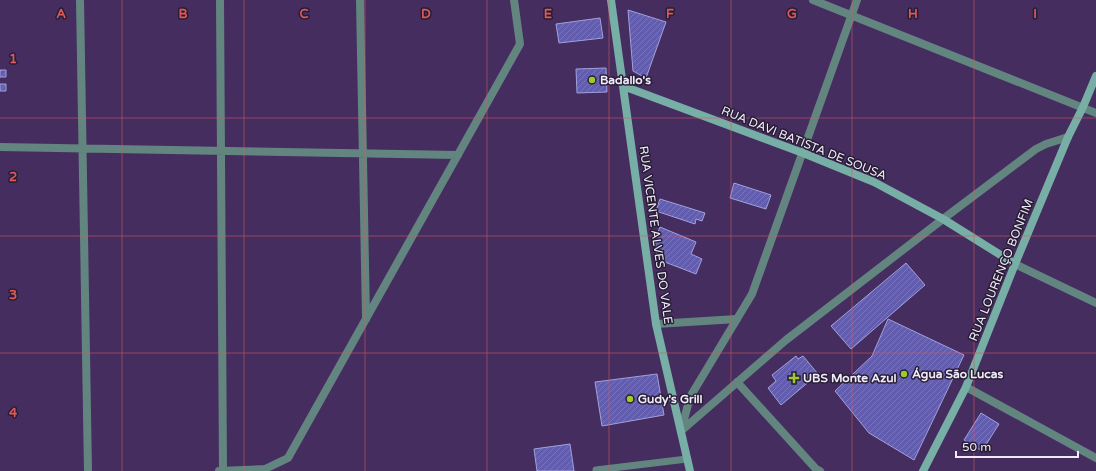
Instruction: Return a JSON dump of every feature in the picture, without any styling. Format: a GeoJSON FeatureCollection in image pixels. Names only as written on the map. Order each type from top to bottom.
{"type":"FeatureCollection","features":[{"type":"Feature","properties":{"kind":"street"},"geometry":{"type":"LineString","coordinates":[[80,0],[88,471]]}},
{"type":"Feature","properties":{"kind":"street"},"geometry":{"type":"LineString","coordinates":[[220,0],[223,471]]}},
{"type":"Feature","properties":{"kind":"street"},"geometry":{"type":"LineString","coordinates":[[360,0],[366,319]]}},
{"type":"Feature","properties":{"kind":"street"},"geometry":{"type":"LineString","coordinates":[[219,471],[265,469],[288,458],[520,44],[514,0]]}},
{"type":"Feature","properties":{"kind":"street","name":"RUA VICENTE ALVES DO VALE"},"geometry":{"type":"LineString","coordinates":[[611,0],[656,324],[690,471]]}},
{"type":"Feature","properties":{"kind":"street"},"geometry":{"type":"LineString","coordinates":[[813,0],[1096,113]]}},
{"type":"Feature","properties":{"kind":"street"},"geometry":{"type":"LineString","coordinates":[[681,431],[690,397],[752,294],[857,0]]}},
{"type":"Feature","properties":{"kind":"street","name":"RUA LOURENÇO BONFIM"},"geometry":{"type":"LineString","coordinates":[[923,471],[966,387],[1068,137],[1096,76]]}},
{"type":"Feature","properties":{"kind":"street","name":"RUA DAVI BATISTA DE SOUSA"},"geometry":{"type":"LineString","coordinates":[[623,86],[803,153],[874,182],[943,219],[1015,264],[1096,302]]}},
{"type":"Feature","properties":{"kind":"street"},"geometry":{"type":"LineString","coordinates":[[681,431],[786,340],[943,219],[1036,149],[1068,137]]}},
{"type":"Feature","properties":{"kind":"street"},"geometry":{"type":"LineString","coordinates":[[0,147],[458,155]]}},
{"type":"Feature","properties":{"kind":"street"},"geometry":{"type":"LineString","coordinates":[[656,324],[737,319]]}},
{"type":"Feature","properties":{"kind":"street"},"geometry":{"type":"LineString","coordinates":[[737,382],[820,471]]}},
{"type":"Feature","properties":{"kind":"street"},"geometry":{"type":"LineString","coordinates":[[966,387],[1096,458]]}},
{"type":"Feature","properties":{"kind":"lane"},"geometry":{"type":"LineString","coordinates":[[596,471],[688,459]]}},
{"type":"Feature","properties":{"kind":"building"},"geometry":{"type":"Polygon","coordinates":[[[628,10],[666,22],[646,78],[633,71],[628,10]]]}},
{"type":"Feature","properties":{"kind":"building"},"geometry":{"type":"Polygon","coordinates":[[[600,18],[603,38],[559,43],[556,24],[600,18]]]}},
{"type":"Feature","properties":{"kind":"building","name":"Badallo's"},"geometry":{"type":"Polygon","coordinates":[[[606,68],[607,92],[577,93],[576,69],[606,68]]]}},
{"type":"Feature","properties":{"kind":"building"},"geometry":{"type":"Polygon","coordinates":[[[0,70],[6,70],[6,77],[0,77],[0,70]]]}},
{"type":"Feature","properties":{"kind":"building"},"geometry":{"type":"Polygon","coordinates":[[[0,84],[6,84],[6,91],[0,91],[0,84]]]}},
{"type":"Feature","properties":{"kind":"building"},"geometry":{"type":"Polygon","coordinates":[[[734,183],[771,195],[766,209],[730,198],[734,183]]]}},
{"type":"Feature","properties":{"kind":"building"},"geometry":{"type":"Polygon","coordinates":[[[660,199],[705,213],[702,221],[696,219],[695,224],[656,211],[660,199]]]}},
{"type":"Feature","properties":{"kind":"building"},"geometry":{"type":"Polygon","coordinates":[[[660,227],[696,242],[691,254],[702,259],[696,274],[657,259],[655,239],[660,227]]]}},
{"type":"Feature","properties":{"kind":"building"},"geometry":{"type":"Polygon","coordinates":[[[906,263],[925,285],[851,349],[831,326],[906,263]]]}},
{"type":"Feature","properties":{"kind":"building","name":"Água São Lucas"},"geometry":{"type":"Polygon","coordinates":[[[888,319],[964,355],[914,460],[869,433],[835,391],[872,356],[888,319]]]}},
{"type":"Feature","properties":{"kind":"building","name":"UBS Monte Azul"},"geometry":{"type":"Polygon","coordinates":[[[796,356],[798,359],[803,356],[818,374],[781,405],[768,388],[776,381],[772,375],[796,356]]]}},
{"type":"Feature","properties":{"kind":"building","name":"Gudy's Grill"},"geometry":{"type":"Polygon","coordinates":[[[657,374],[664,415],[602,426],[595,382],[657,374]]]}},
{"type":"Feature","properties":{"kind":"building"},"geometry":{"type":"Polygon","coordinates":[[[981,413],[999,424],[982,451],[964,440],[981,413]]]}},
{"type":"Feature","properties":{"kind":"building"},"geometry":{"type":"Polygon","coordinates":[[[570,444],[574,471],[537,471],[534,449],[570,444]]]}},
{"type":"Feature","properties":{"kind":"place","name":"Badallo's"},"geometry":{"type":"Point","coordinates":[592,80]}},
{"type":"Feature","properties":{"kind":"place","name":"Água São Lucas"},"geometry":{"type":"Point","coordinates":[904,374]}},
{"type":"Feature","properties":{"kind":"place","name":"UBS Monte Azul"},"geometry":{"type":"Point","coordinates":[794,378]}},
{"type":"Feature","properties":{"kind":"place","name":"Gudy's Grill"},"geometry":{"type":"Point","coordinates":[630,399]}}]}
